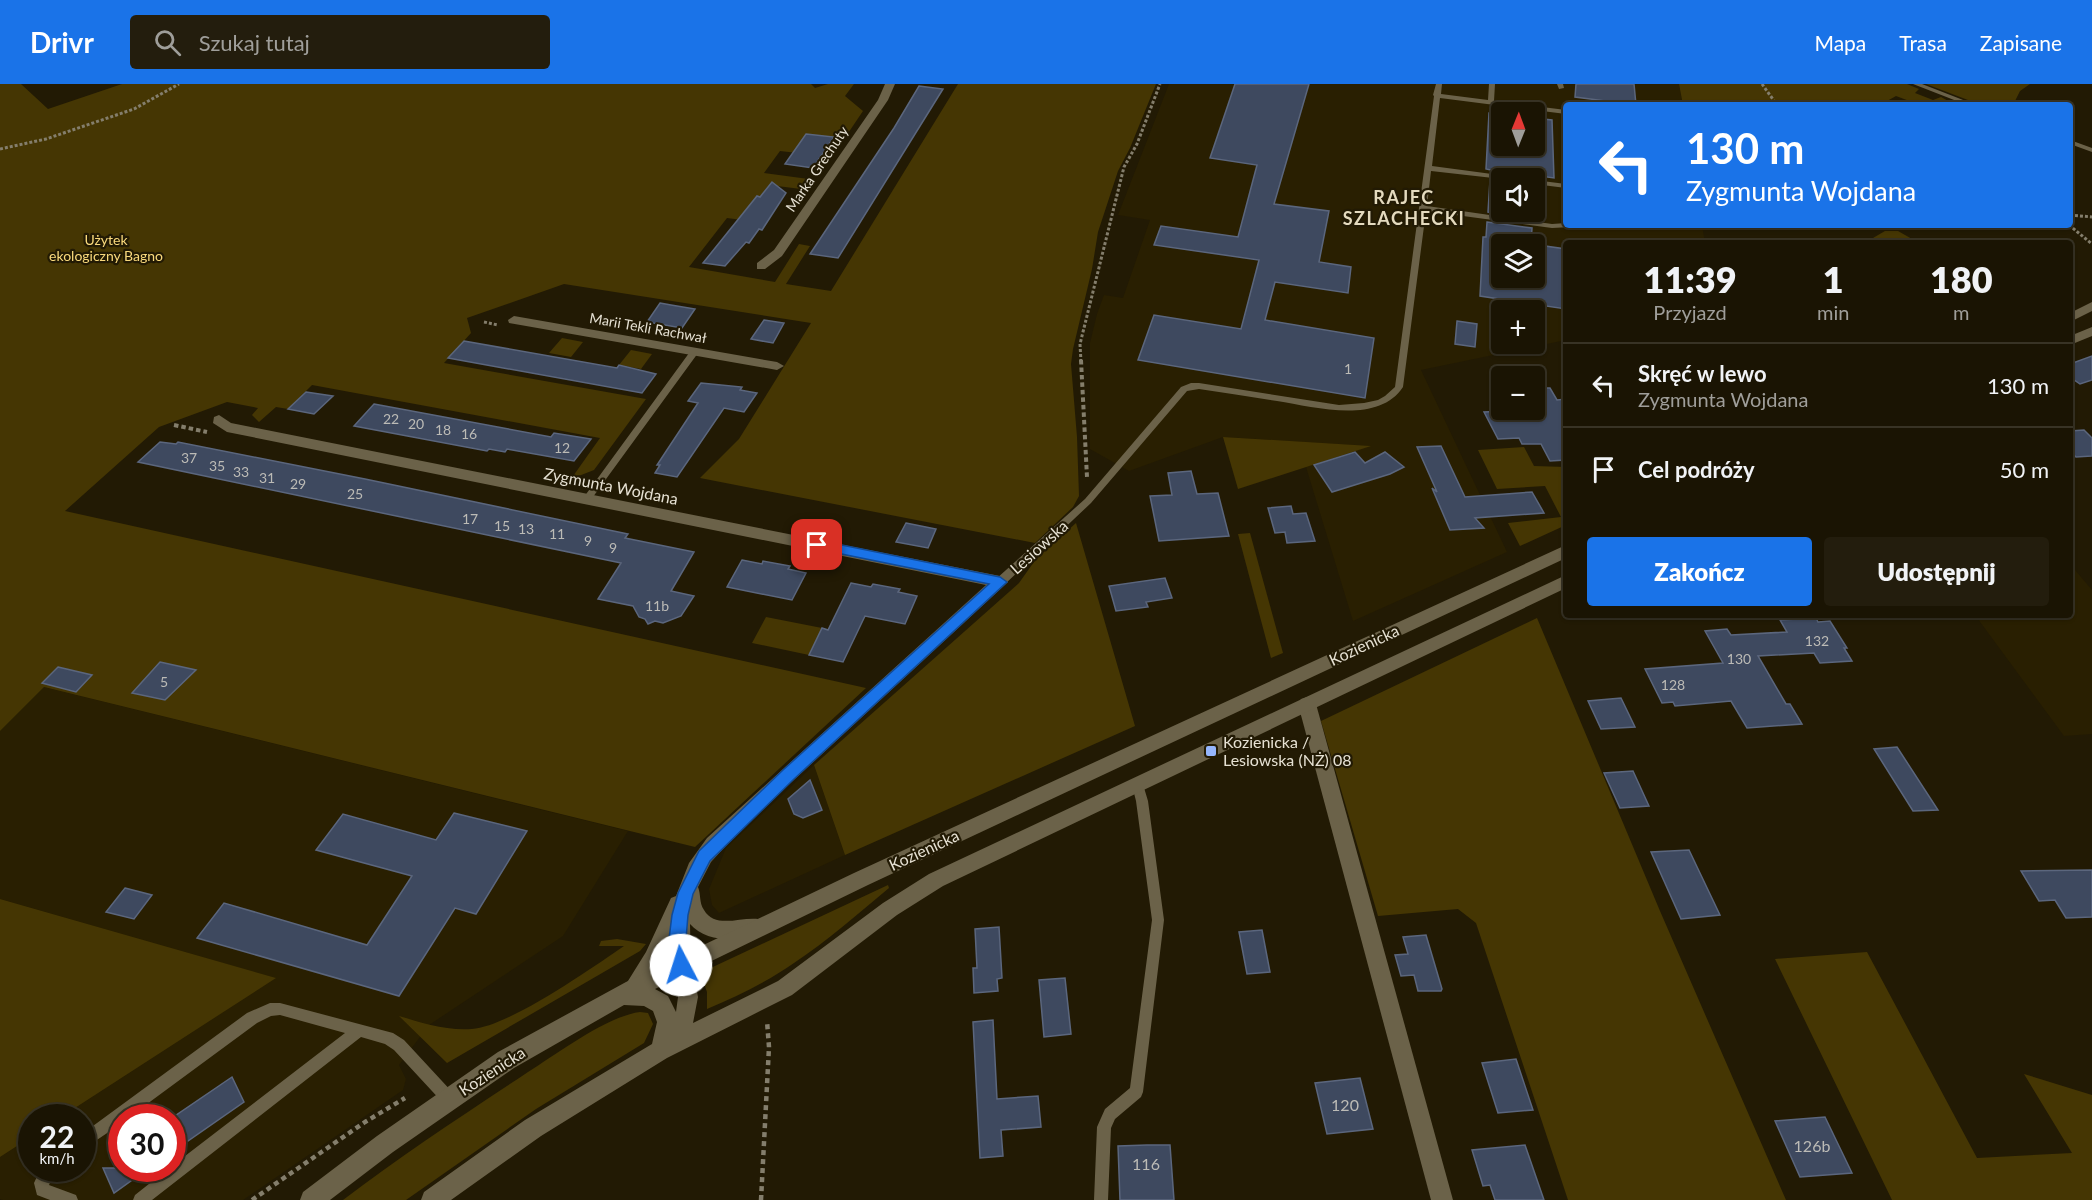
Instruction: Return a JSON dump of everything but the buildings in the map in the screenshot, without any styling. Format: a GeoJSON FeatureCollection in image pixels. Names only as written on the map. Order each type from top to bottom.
{"type":"FeatureCollection","features":[{"type":"Feature","properties":{"kind":"street","name":"Marka Grechuty"},"geometry":{"type":"LineString","coordinates":[[761,266],[771,260],[782,247],[883,100],[890,84]]}},
{"type":"Feature","properties":{"kind":"street"},"geometry":{"type":"LineString","coordinates":[[2073,316],[2092,306]]}},
{"type":"Feature","properties":{"kind":"street","name":"Marii Tekli Rachwał"},"geometry":{"type":"LineString","coordinates":[[511,323],[777,366]]}},
{"type":"Feature","properties":{"kind":"street"},"geometry":{"type":"LineString","coordinates":[[2073,340],[2092,331]]}},
{"type":"Feature","properties":{"kind":"street","name":"Zygmunta Wojdana"},"geometry":{"type":"LineString","coordinates":[[219,420],[227,427],[1000,582]]}},
{"type":"Feature","properties":{"kind":"street","name":"Kozienicka"},"geometry":{"type":"LineString","coordinates":[[311,1200],[506,1060],[681,965],[1563,552]]}},
{"type":"Feature","properties":{"kind":"street","name":"Lesiowska"},"geometry":{"type":"LineString","coordinates":[[660,1052],[680,1032],[689,1003],[678,939],[680,915],[689,886],[705,856],[719,840],[1000,582]]}},
{"type":"Feature","properties":{"kind":"street","name":"Kozienicka"},"geometry":{"type":"LineString","coordinates":[[432,1200],[533,1128],[660,1052],[784,988],[890,909],[936,880],[1563,582]]}},
{"type":"Feature","properties":{"kind":"street"},"geometry":{"type":"LineString","coordinates":[[1307,704],[1442,1200]]}},
{"type":"Feature","properties":{"kind":"street"},"geometry":{"type":"LineString","coordinates":[[689,886],[690,906],[694,917],[704,926],[735,930],[762,926]]}},
{"type":"Feature","properties":{"kind":"street"},"geometry":{"type":"LineString","coordinates":[[660,1052],[668,1014],[661,1002],[646,995],[625,994],[653,959],[672,913],[689,886]]}},
{"type":"Feature","properties":{"kind":"street"},"geometry":{"type":"LineString","coordinates":[[454,1200],[469,1174]]}},
{"type":"Feature","properties":{"kind":"lane"},"geometry":{"type":"LineString","coordinates":[[1428,84],[1438,85],[1423,208],[1563,225]]}},
{"type":"Feature","properties":{"kind":"lane"},"geometry":{"type":"LineString","coordinates":[[1436,95],[1491,102],[1492,84]]}},
{"type":"Feature","properties":{"kind":"lane"},"geometry":{"type":"LineString","coordinates":[[1916,84],[1961,102]]}},
{"type":"Feature","properties":{"kind":"lane"},"geometry":{"type":"LineString","coordinates":[[1545,109],[1563,112]]}},
{"type":"Feature","properties":{"kind":"lane"},"geometry":{"type":"LineString","coordinates":[[2073,145],[2077,148],[2092,150]]}},
{"type":"Feature","properties":{"kind":"lane"},"geometry":{"type":"LineString","coordinates":[[1428,168],[1491,176]]}},
{"type":"Feature","properties":{"kind":"lane"},"geometry":{"type":"LineString","coordinates":[[1545,183],[1563,186]]}},
{"type":"Feature","properties":{"kind":"lane","name":"Lesiowska"},"geometry":{"type":"LineString","coordinates":[[1000,582],[1088,501],[1184,389],[1191,386],[1339,408],[1358,407],[1396,394],[1401,378],[1423,208]]}},
{"type":"Feature","properties":{"kind":"lane"},"geometry":{"type":"LineString","coordinates":[[587,499],[695,351]]}},
{"type":"Feature","properties":{"kind":"lane"},"geometry":{"type":"LineString","coordinates":[[1101,1200],[1104,1127],[1110,1114],[1136,1092],[1158,920],[1138,785]]}},
{"type":"Feature","properties":{"kind":"lane"},"geometry":{"type":"LineString","coordinates":[[96,1133],[252,1018],[270,1010],[280,1009],[388,1038],[399,1045],[449,1099]]}},
{"type":"Feature","properties":{"kind":"lane"},"geometry":{"type":"LineString","coordinates":[[140,1200],[359,1031]]}},
{"type":"Feature","properties":{"kind":"lane"},"geometry":{"type":"LineString","coordinates":[[42,1182],[42,1190],[70,1200]]}},
{"type":"Feature","properties":{"kind":"path"},"geometry":{"type":"LineString","coordinates":[[0,149],[46,139],[134,109],[179,84]]}},
{"type":"Feature","properties":{"kind":"path"},"geometry":{"type":"LineString","coordinates":[[1088,501],[1080,344],[1124,167],[1137,144],[1160,84]]}},
{"type":"Feature","properties":{"kind":"path"},"geometry":{"type":"LineString","coordinates":[[1762,84],[1775,102]]}},
{"type":"Feature","properties":{"kind":"path"},"geometry":{"type":"LineString","coordinates":[[2073,215],[2092,217]]}},
{"type":"Feature","properties":{"kind":"path"},"geometry":{"type":"LineString","coordinates":[[2073,228],[2092,244]]}},
{"type":"Feature","properties":{"kind":"path"},"geometry":{"type":"LineString","coordinates":[[484,322],[511,323]]}},
{"type":"Feature","properties":{"kind":"path"},"geometry":{"type":"LineString","coordinates":[[759,1001],[766,1017],[770,1047],[761,1200]]}},
{"type":"Feature","properties":{"kind":"path"},"geometry":{"type":"LineString","coordinates":[[252,1200],[365,1122],[405,1098]]}},
{"type":"Feature","properties":{"kind":"shaded area"},"geometry":{"type":"Polygon","coordinates":[[[1169,84],[1679,84],[1682,102],[1563,102],[1563,228],[1702,228],[1704,240],[1563,240],[1563,341],[1545,344],[1545,300],[1491,300],[1491,354],[1498,354],[1421,370],[1507,552],[1353,621],[1306,467],[1369,446],[1223,437],[1129,471],[1090,449],[1090,343],[1104,295],[1123,298],[1150,220],[1118,215],[1169,84]]]}},
{"type":"Feature","properties":{"kind":"shaded area"},"geometry":{"type":"Polygon","coordinates":[[[2073,568],[2092,590],[2092,734],[2064,736],[1977,618],[2073,618],[2073,568]]]}},
{"type":"Feature","properties":{"kind":"shaded area"},"geometry":{"type":"Polygon","coordinates":[[[44,687],[628,831],[563,936],[429,1025],[399,1065],[406,1079],[403,1090],[243,1200],[0,1199],[0,1157],[18,1145],[18,1182],[96,1182],[96,1104],[81,1104],[275,978],[0,899],[0,731],[44,687]]]}},
{"type":"Feature","properties":{"kind":"shaded area"},"geometry":{"type":"Polygon","coordinates":[[[814,765],[845,855],[719,913],[712,905],[709,889],[726,848],[814,765]]]}},
{"type":"Feature","properties":{"kind":"green space","name":"Użytek ekologiczny Bagno"},"geometry":{"type":"Polygon","coordinates":[[[0,84],[21,84],[48,109],[122,84],[811,84],[815,88],[828,84],[854,84],[845,96],[863,111],[832,157],[780,151],[764,173],[816,180],[809,190],[769,185],[742,220],[727,218],[689,267],[775,282],[799,244],[810,246],[786,284],[831,291],[958,84],[1156,84],[1118,171],[1098,232],[1092,269],[1073,349],[1071,364],[1079,496],[1073,507],[1035,543],[700,478],[739,439],[811,323],[564,284],[467,318],[471,333],[444,363],[646,399],[594,470],[571,479],[600,438],[312,385],[288,409],[276,407],[259,422],[252,415],[258,408],[227,402],[159,427],[65,511],[866,688],[695,847],[44,687],[0,731],[0,84]]]}},
{"type":"Feature","properties":{"kind":"green space"},"geometry":{"type":"Polygon","coordinates":[[[1679,84],[1907,84],[1919,89],[1915,93],[1933,100],[1941,97],[1950,102],[1912,102],[1896,96],[1885,102],[1682,102],[1679,84]]]}},
{"type":"Feature","properties":{"kind":"green space"},"geometry":{"type":"Polygon","coordinates":[[[1926,84],[2030,84],[2020,91],[2014,102],[1973,102],[1926,84]]]}},
{"type":"Feature","properties":{"kind":"green space"},"geometry":{"type":"Polygon","coordinates":[[[1885,231],[1898,231],[1914,240],[1875,240],[1873,238],[1885,231]]]}},
{"type":"Feature","properties":{"kind":"green space"},"geometry":{"type":"Polygon","coordinates":[[[562,338],[583,342],[571,357],[549,353],[562,338]]]}},
{"type":"Feature","properties":{"kind":"green space"},"geometry":{"type":"Polygon","coordinates":[[[631,350],[652,354],[641,369],[619,365],[631,350]]]}},
{"type":"Feature","properties":{"kind":"green space"},"geometry":{"type":"Polygon","coordinates":[[[1223,437],[1371,446],[1238,489],[1223,437]]]}},
{"type":"Feature","properties":{"kind":"green space"},"geometry":{"type":"Polygon","coordinates":[[[1524,447],[1534,466],[1563,467],[1563,526],[1520,546],[1508,523],[1561,517],[1545,486],[1497,489],[1478,450],[1524,447]]]}},
{"type":"Feature","properties":{"kind":"green space"},"geometry":{"type":"Polygon","coordinates":[[[1076,523],[1135,726],[845,855],[814,765],[1019,583],[1036,559],[1076,523]]]}},
{"type":"Feature","properties":{"kind":"green space"},"geometry":{"type":"Polygon","coordinates":[[[1250,533],[1283,653],[1271,658],[1238,534],[1250,533]]]}},
{"type":"Feature","properties":{"kind":"green space"},"geometry":{"type":"Polygon","coordinates":[[[766,617],[822,628],[809,655],[752,643],[766,617]]]}},
{"type":"Feature","properties":{"kind":"green space"},"geometry":{"type":"Polygon","coordinates":[[[1537,618],[1660,911],[1786,1200],[1568,1200],[1476,923],[1458,909],[1378,916],[1321,721],[1537,618]]]}},
{"type":"Feature","properties":{"kind":"green space"},"geometry":{"type":"Polygon","coordinates":[[[888,885],[889,888],[794,963],[752,988],[707,1009],[707,992],[700,973],[888,885]]]}},
{"type":"Feature","properties":{"kind":"green space"},"geometry":{"type":"Polygon","coordinates":[[[0,899],[276,978],[81,1104],[18,1104],[18,1145],[0,1157],[0,899]]]}},
{"type":"Feature","properties":{"kind":"green space"},"geometry":{"type":"Polygon","coordinates":[[[617,939],[646,944],[640,951],[447,1063],[399,1016],[453,1029],[488,1026],[527,1008],[592,968],[624,946],[599,946],[601,941],[617,939]]]}},
{"type":"Feature","properties":{"kind":"green space"},"geometry":{"type":"Polygon","coordinates":[[[1867,952],[1977,1158],[2072,1153],[2024,1074],[2092,1095],[2092,1200],[1892,1200],[1775,959],[1867,952]]]}},
{"type":"Feature","properties":{"kind":"green space"},"geometry":{"type":"Polygon","coordinates":[[[640,1012],[648,1013],[653,1024],[644,1043],[536,1109],[406,1200],[343,1200],[434,1134],[567,1046],[613,1021],[640,1012]]]}},
{"type":"Feature","properties":{"kind":"place","name":"Kozienicka / Lesiowska (NŻ) 08"},"geometry":{"type":"Point","coordinates":[1211,751]}},
{"type":"Feature","properties":{"kind":"district","name":"RAJEC SZLACHECKI"},"geometry":{"type":"Point","coordinates":[1404,208]}},
{"type":"Feature","properties":{"kind":"route"},"geometry":{"type":"LineString","coordinates":[[681,965],[678,939],[680,915],[686,893],[705,856],[719,840],[1000,582],[817,545]]}}]}
